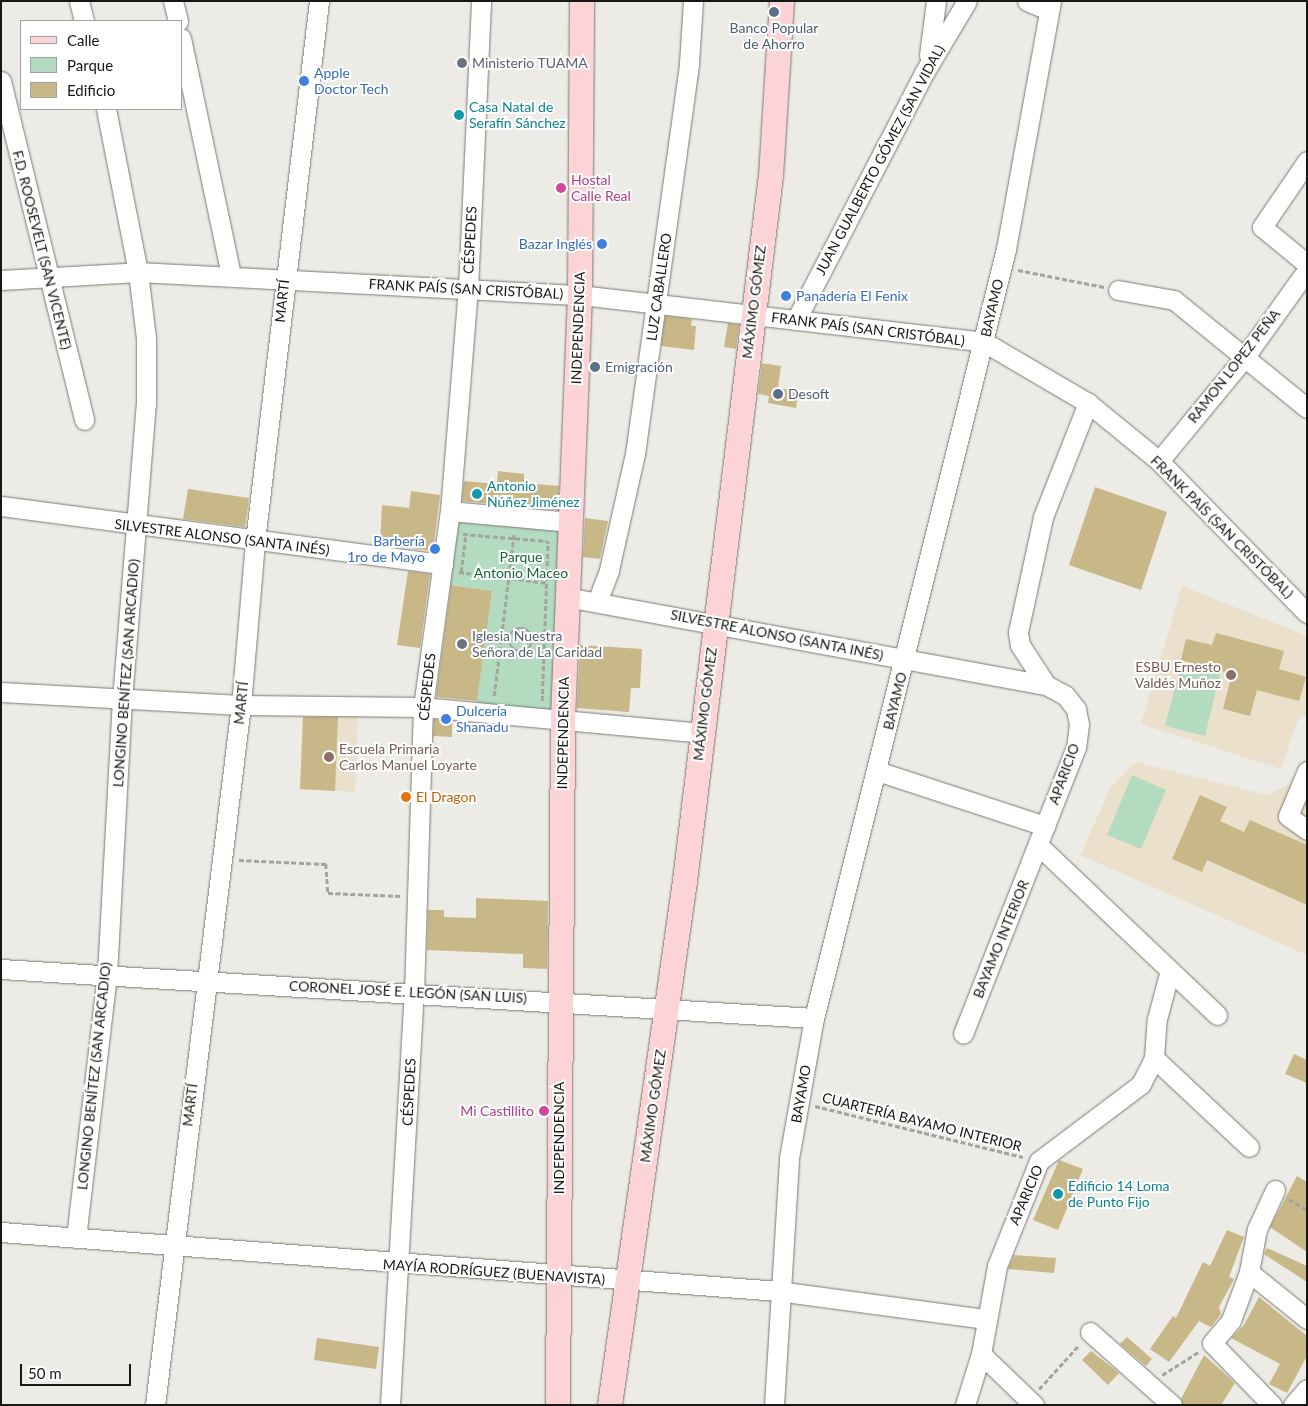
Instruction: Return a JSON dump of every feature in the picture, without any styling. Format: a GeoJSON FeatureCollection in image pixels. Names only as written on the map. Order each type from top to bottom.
{"type":"FeatureCollection","features":[{"type":"Feature","properties":{"kind":"main road","name":"INDEPENDENCIA"},"geometry":{"type":"LineString","coordinates":[[558,1405],[560,1001],[552,718],[562,535],[580,295],[582,1]]}},
{"type":"Feature","properties":{"kind":"main road","name":"MÁXIMO GÓMEZ"},"geometry":{"type":"LineString","coordinates":[[610,1405],[667,1007],[752,315],[771,176],[782,1]]}},
{"type":"Feature","properties":{"kind":"street"},"geometry":{"type":"LineString","coordinates":[[79,1],[84,20]]}},
{"type":"Feature","properties":{"kind":"street"},"geometry":{"type":"LineString","coordinates":[[174,1],[178,20]]}},
{"type":"Feature","properties":{"kind":"street","name":"MARTÍ"},"geometry":{"type":"LineString","coordinates":[[155,1405],[172,1245],[241,705],[256,541],[284,280],[318,1]]}},
{"type":"Feature","properties":{"kind":"street","name":"CÉSPEDES"},"geometry":{"type":"LineString","coordinates":[[390,1405],[400,1265],[414,993],[423,707],[448,569],[457,533],[459,512],[481,1]]}},
{"type":"Feature","properties":{"kind":"street","name":"LUZ CABALLERO"},"geometry":{"type":"LineString","coordinates":[[597,602],[609,570],[635,454],[689,63],[692,1]]}},
{"type":"Feature","properties":{"kind":"street"},"geometry":{"type":"LineString","coordinates":[[924,73],[934,37],[936,1]]}},
{"type":"Feature","properties":{"kind":"street","name":"JUAN GUALBERTO GÓMEZ (SAN VIDAL)"},"geometry":{"type":"LineString","coordinates":[[796,320],[924,73],[967,1]]}},
{"type":"Feature","properties":{"kind":"street"},"geometry":{"type":"LineString","coordinates":[[1026,1],[1049,6]]}},
{"type":"Feature","properties":{"kind":"street","name":"BAYAMO"},"geometry":{"type":"LineString","coordinates":[[774,1405],[778,1291],[799,1102],[814,1018],[1002,267],[1049,6]]}},
{"type":"Feature","properties":{"kind":"street"},"geometry":{"type":"LineString","coordinates":[[182,43],[231,276]]}},
{"type":"Feature","properties":{"kind":"street","name":"F.D. ROOSEVELT (SAN VICENTE)"},"geometry":{"type":"LineString","coordinates":[[1,81],[84,420]]}},
{"type":"Feature","properties":{"kind":"street","name":"LONGINO BENÍTEZ (SAN ARCADIO)"},"geometry":{"type":"LineString","coordinates":[[76,1238],[106,975],[122,700],[138,527],[146,404],[146,338],[138,272],[106,110]]}},
{"type":"Feature","properties":{"kind":"street"},"geometry":{"type":"LineString","coordinates":[[1307,160],[1262,227],[1307,264]]}},
{"type":"Feature","properties":{"kind":"street","name":"RAMON LOPEZ PEÑA"},"geometry":{"type":"LineString","coordinates":[[1159,462],[1244,358],[1307,270]]}},
{"type":"Feature","properties":{"kind":"street","name":"FRANK PAÍS (SAN CRISTÓBAL)"},"geometry":{"type":"LineString","coordinates":[[1,280],[138,272],[580,295],[984,342],[1088,403],[1159,462],[1307,612]]}},
{"type":"Feature","properties":{"kind":"street"},"geometry":{"type":"LineString","coordinates":[[1118,290],[1174,300],[1307,408]]}},
{"type":"Feature","properties":{"kind":"street","name":"APARICIO"},"geometry":{"type":"LineString","coordinates":[[1038,845],[1076,747],[1079,724],[1076,709],[1065,695],[1046,685],[1020,645],[1018,632],[1043,517],[1088,403]]}},
{"type":"Feature","properties":{"kind":"street","name":"SILVESTRE ALONSO (SANTA INÉS)"},"geometry":{"type":"LineString","coordinates":[[1,506],[138,527],[256,541],[448,569]]}},
{"type":"Feature","properties":{"kind":"street"},"geometry":{"type":"LineString","coordinates":[[459,512],[516,517],[562,535]]}},
{"type":"Feature","properties":{"kind":"street"},"geometry":{"type":"LineString","coordinates":[[560,588],[596,583],[609,570]]}},
{"type":"Feature","properties":{"kind":"street","name":"SILVESTRE ALONSO (SANTA INÉS)"},"geometry":{"type":"LineString","coordinates":[[560,588],[597,602],[715,621],[905,660],[1046,685]]}},
{"type":"Feature","properties":{"kind":"street"},"geometry":{"type":"LineString","coordinates":[[1,692],[241,705],[423,707],[552,718],[701,734]]}},
{"type":"Feature","properties":{"kind":"street"},"geometry":{"type":"LineString","coordinates":[[877,771],[1045,826]]}},
{"type":"Feature","properties":{"kind":"street"},"geometry":{"type":"LineString","coordinates":[[1307,771],[1288,816],[1307,830]]}},
{"type":"Feature","properties":{"kind":"street"},"geometry":{"type":"LineString","coordinates":[[1038,845],[1169,974],[1217,1015]]}},
{"type":"Feature","properties":{"kind":"street","name":"BAYAMO INTERIOR"},"geometry":{"type":"LineString","coordinates":[[964,1034],[1038,845]]}},
{"type":"Feature","properties":{"kind":"street","name":"CORONEL JOSÉ E. LEGÓN (SAN LUIS)"},"geometry":{"type":"LineString","coordinates":[[1,969],[667,1007],[814,1018]]}},
{"type":"Feature","properties":{"kind":"street","name":"APARICIO"},"geometry":{"type":"LineString","coordinates":[[965,1405],[981,1354],[986,1319],[998,1266],[1039,1161],[1141,1084],[1154,1058],[1156,1020],[1169,974]]}},
{"type":"Feature","properties":{"kind":"street"},"geometry":{"type":"LineString","coordinates":[[1154,1058],[1249,1148]]}},
{"type":"Feature","properties":{"kind":"street"},"geometry":{"type":"LineString","coordinates":[[1272,1405],[1212,1343],[1231,1320],[1249,1272],[1257,1229],[1275,1190]]}},
{"type":"Feature","properties":{"kind":"street","name":"MAYÍA RODRÍGUEZ (BUENAVISTA)"},"geometry":{"type":"LineString","coordinates":[[1,1232],[558,1278],[778,1291],[986,1319]]}},
{"type":"Feature","properties":{"kind":"street"},"geometry":{"type":"LineString","coordinates":[[1249,1272],[1307,1319]]}},
{"type":"Feature","properties":{"kind":"street"},"geometry":{"type":"LineString","coordinates":[[1090,1332],[1172,1405]]}},
{"type":"Feature","properties":{"kind":"street"},"geometry":{"type":"LineString","coordinates":[[981,1354],[1032,1402]]}},
{"type":"Feature","properties":{"kind":"street"},"geometry":{"type":"LineString","coordinates":[[1293,1405],[1307,1388]]}},
{"type":"Feature","properties":{"kind":"path"},"geometry":{"type":"LineString","coordinates":[[1002,267],[1118,290]]}},
{"type":"Feature","properties":{"kind":"path"},"geometry":{"type":"LineString","coordinates":[[459,512],[457,533],[448,569],[560,588]]}},
{"type":"Feature","properties":{"kind":"path"},"geometry":{"type":"LineString","coordinates":[[491,714],[516,517]]}},
{"type":"Feature","properties":{"kind":"path"},"geometry":{"type":"LineString","coordinates":[[457,533],[513,538],[562,535],[552,718]]}},
{"type":"Feature","properties":{"kind":"path"},"geometry":{"type":"LineString","coordinates":[[501,638],[509,639],[517,651],[525,651],[532,642],[522,628],[512,632],[509,639]]}},
{"type":"Feature","properties":{"kind":"path"},"geometry":{"type":"LineString","coordinates":[[222,860],[326,864],[328,893],[418,896]]}},
{"type":"Feature","properties":{"kind":"path","name":"CUARTERÍA BAYAMO INTERIOR"},"geometry":{"type":"LineString","coordinates":[[799,1102],[1039,1161]]}},
{"type":"Feature","properties":{"kind":"path"},"geometry":{"type":"LineString","coordinates":[[1275,1190],[1307,1210]]}},
{"type":"Feature","properties":{"kind":"path"},"geometry":{"type":"LineString","coordinates":[[1032,1402],[1090,1332]]}},
{"type":"Feature","properties":{"kind":"path"},"geometry":{"type":"LineString","coordinates":[[1148,1383],[1212,1343]]}},
{"type":"Feature","properties":{"kind":"shaded area","name":"ESBU Ernesto Valdés Muñoz"},"geometry":{"type":"Polygon","coordinates":[[[1182,586],[1307,636],[1307,714],[1298,720],[1281,769],[1141,724],[1182,586]]]}},
{"type":"Feature","properties":{"kind":"shaded area","name":"Escuela Primaria Carlos Manuel Loyarte"},"geometry":{"type":"Polygon","coordinates":[[[303,712],[358,714],[355,792],[300,789],[303,712]]]}},
{"type":"Feature","properties":{"kind":"shaded area"},"geometry":{"type":"Polygon","coordinates":[[[1135,762],[1267,795],[1291,783],[1307,792],[1307,955],[1080,855],[1112,785],[1135,762]]]}},
{"type":"Feature","properties":{"kind":"green space","name":"Parque Antonio Maceo"},"geometry":{"type":"Polygon","coordinates":[[[454,520],[560,530],[557,701],[550,711],[476,705],[492,591],[447,584],[454,520]]]}},
{"type":"Feature","properties":{"kind":"green space"},"geometry":{"type":"Polygon","coordinates":[[[1181,665],[1220,674],[1205,736],[1165,726],[1181,665]]]}},
{"type":"Feature","properties":{"kind":"green space"},"geometry":{"type":"Polygon","coordinates":[[[1132,775],[1166,790],[1141,849],[1107,835],[1132,775]]]}},
{"type":"Feature","properties":{"kind":"building"},"geometry":{"type":"Polygon","coordinates":[[[665,316],[692,319],[691,326],[696,326],[694,350],[661,346],[665,316]]]}},
{"type":"Feature","properties":{"kind":"building"},"geometry":{"type":"Polygon","coordinates":[[[728,323],[739,325],[736,349],[724,347],[728,323]]]}},
{"type":"Feature","properties":{"kind":"building"},"geometry":{"type":"Polygon","coordinates":[[[762,363],[781,366],[778,388],[798,391],[796,408],[768,403],[769,396],[758,394],[762,363]]]}},
{"type":"Feature","properties":{"kind":"building"},"geometry":{"type":"Polygon","coordinates":[[[498,471],[524,474],[524,483],[559,486],[558,510],[462,501],[464,481],[497,484],[498,471]]]}},
{"type":"Feature","properties":{"kind":"building"},"geometry":{"type":"Polygon","coordinates":[[[1095,487],[1167,512],[1141,590],[1069,565],[1095,487]]]}},
{"type":"Feature","properties":{"kind":"building"},"geometry":{"type":"Polygon","coordinates":[[[188,489],[249,498],[245,527],[183,519],[188,489]]]}},
{"type":"Feature","properties":{"kind":"building"},"geometry":{"type":"Polygon","coordinates":[[[411,491],[440,495],[433,551],[380,544],[382,505],[409,508],[411,491]]]}},
{"type":"Feature","properties":{"kind":"building"},"geometry":{"type":"Polygon","coordinates":[[[585,518],[608,521],[600,559],[583,557],[585,518]]]}},
{"type":"Feature","properties":{"kind":"building"},"geometry":{"type":"Polygon","coordinates":[[[408,571],[430,574],[420,648],[397,645],[408,571]]]}},
{"type":"Feature","properties":{"kind":"building","name":"Iglesia Nuestra Señora de La Caridad"},"geometry":{"type":"Polygon","coordinates":[[[451,585],[492,591],[477,701],[436,697],[451,585]]]}},
{"type":"Feature","properties":{"kind":"building"},"geometry":{"type":"Polygon","coordinates":[[[1216,633],[1284,651],[1279,669],[1306,677],[1299,701],[1257,690],[1250,716],[1223,709],[1232,674],[1181,660],[1186,639],[1212,645],[1216,633]]]}},
{"type":"Feature","properties":{"kind":"building"},"geometry":{"type":"Polygon","coordinates":[[[580,645],[642,649],[640,688],[631,688],[629,712],[577,708],[580,645]]]}},
{"type":"Feature","properties":{"kind":"building"},"geometry":{"type":"Polygon","coordinates":[[[303,717],[338,717],[335,791],[300,789],[303,717]]]}},
{"type":"Feature","properties":{"kind":"building"},"geometry":{"type":"Polygon","coordinates":[[[434,719],[452,721],[452,737],[433,736],[434,719]]]}},
{"type":"Feature","properties":{"kind":"building"},"geometry":{"type":"Polygon","coordinates":[[[1200,795],[1227,807],[1220,821],[1244,832],[1250,820],[1307,845],[1307,905],[1207,860],[1202,872],[1172,859],[1200,795]]]}},
{"type":"Feature","properties":{"kind":"building"},"geometry":{"type":"Polygon","coordinates":[[[476,898],[548,901],[547,969],[523,968],[523,954],[427,950],[428,910],[444,910],[444,917],[476,918],[476,898]]]}},
{"type":"Feature","properties":{"kind":"building"},"geometry":{"type":"Polygon","coordinates":[[[1294,1054],[1307,1060],[1307,1083],[1285,1074],[1294,1054]]]}},
{"type":"Feature","properties":{"kind":"building","name":"Edificio 14 Loma de Punto Fijo"},"geometry":{"type":"Polygon","coordinates":[[[1059,1160],[1083,1169],[1058,1230],[1033,1220],[1059,1160]]]}},
{"type":"Feature","properties":{"kind":"building"},"geometry":{"type":"Polygon","coordinates":[[[1297,1176],[1307,1182],[1307,1252],[1270,1227],[1297,1176]]]}},
{"type":"Feature","properties":{"kind":"building"},"geometry":{"type":"Polygon","coordinates":[[[1227,1230],[1244,1237],[1229,1277],[1234,1279],[1219,1307],[1221,1314],[1211,1327],[1199,1321],[1169,1362],[1150,1349],[1173,1316],[1176,1318],[1203,1262],[1210,1266],[1227,1230]]]}},
{"type":"Feature","properties":{"kind":"building"},"geometry":{"type":"Polygon","coordinates":[[[1267,1248],[1307,1266],[1307,1282],[1264,1254],[1267,1248]]]}},
{"type":"Feature","properties":{"kind":"building"},"geometry":{"type":"Polygon","coordinates":[[[1014,1255],[1056,1258],[1054,1273],[1008,1269],[1014,1255]]]}},
{"type":"Feature","properties":{"kind":"building"},"geometry":{"type":"Polygon","coordinates":[[[1259,1297],[1307,1336],[1307,1356],[1287,1393],[1269,1384],[1280,1364],[1231,1338],[1244,1325],[1259,1297]]]}},
{"type":"Feature","properties":{"kind":"building"},"geometry":{"type":"Polygon","coordinates":[[[1127,1337],[1152,1359],[1146,1366],[1120,1344],[1127,1337]]]}},
{"type":"Feature","properties":{"kind":"building"},"geometry":{"type":"Polygon","coordinates":[[[317,1338],[379,1347],[376,1369],[314,1360],[317,1338]]]}},
{"type":"Feature","properties":{"kind":"building"},"geometry":{"type":"Polygon","coordinates":[[[1091,1351],[1119,1373],[1108,1385],[1082,1360],[1091,1351]]]}},
{"type":"Feature","properties":{"kind":"building"},"geometry":{"type":"Polygon","coordinates":[[[1204,1355],[1235,1383],[1221,1405],[1183,1405],[1181,1399],[1204,1355]]]}},
{"type":"Feature","properties":{"kind":"place","name":"Banco Popular de Ahorro"},"geometry":{"type":"Point","coordinates":[774,12]}},
{"type":"Feature","properties":{"kind":"place","name":"Ministerio TUAMA"},"geometry":{"type":"Point","coordinates":[462,63]}},
{"type":"Feature","properties":{"kind":"place","name":"Apple Doctor Tech"},"geometry":{"type":"Point","coordinates":[304,81]}},
{"type":"Feature","properties":{"kind":"place","name":"Casa Natal de Serafín Sánchez"},"geometry":{"type":"Point","coordinates":[459,115]}},
{"type":"Feature","properties":{"kind":"place","name":"Hostal Calle Real"},"geometry":{"type":"Point","coordinates":[561,188]}},
{"type":"Feature","properties":{"kind":"place","name":"Bazar Inglés"},"geometry":{"type":"Point","coordinates":[602,244]}},
{"type":"Feature","properties":{"kind":"place","name":"Panadería El Fenix"},"geometry":{"type":"Point","coordinates":[786,296]}},
{"type":"Feature","properties":{"kind":"place","name":"Emigración"},"geometry":{"type":"Point","coordinates":[595,367]}},
{"type":"Feature","properties":{"kind":"place","name":"Desoft"},"geometry":{"type":"Point","coordinates":[778,394]}},
{"type":"Feature","properties":{"kind":"place","name":"Antonio Núñez Jiménez"},"geometry":{"type":"Point","coordinates":[477,494]}},
{"type":"Feature","properties":{"kind":"place","name":"Barbería 1ro de Mayo"},"geometry":{"type":"Point","coordinates":[435,549]}},
{"type":"Feature","properties":{"kind":"place","name":"Iglesia Nuestra Señora de La Caridad"},"geometry":{"type":"Point","coordinates":[462,644]}},
{"type":"Feature","properties":{"kind":"place","name":"ESBU Ernesto Valdés Muñoz"},"geometry":{"type":"Point","coordinates":[1231,675]}},
{"type":"Feature","properties":{"kind":"place","name":"Dulcería Shanadu"},"geometry":{"type":"Point","coordinates":[446,719]}},
{"type":"Feature","properties":{"kind":"place","name":"Escuela Primaria Carlos Manuel Loyarte"},"geometry":{"type":"Point","coordinates":[329,757]}},
{"type":"Feature","properties":{"kind":"place","name":"El Dragon"},"geometry":{"type":"Point","coordinates":[406,797]}},
{"type":"Feature","properties":{"kind":"place","name":"Mi Castillito"},"geometry":{"type":"Point","coordinates":[544,1111]}},
{"type":"Feature","properties":{"kind":"place","name":"Edificio 14 Loma de Punto Fijo"},"geometry":{"type":"Point","coordinates":[1058,1194]}}]}
